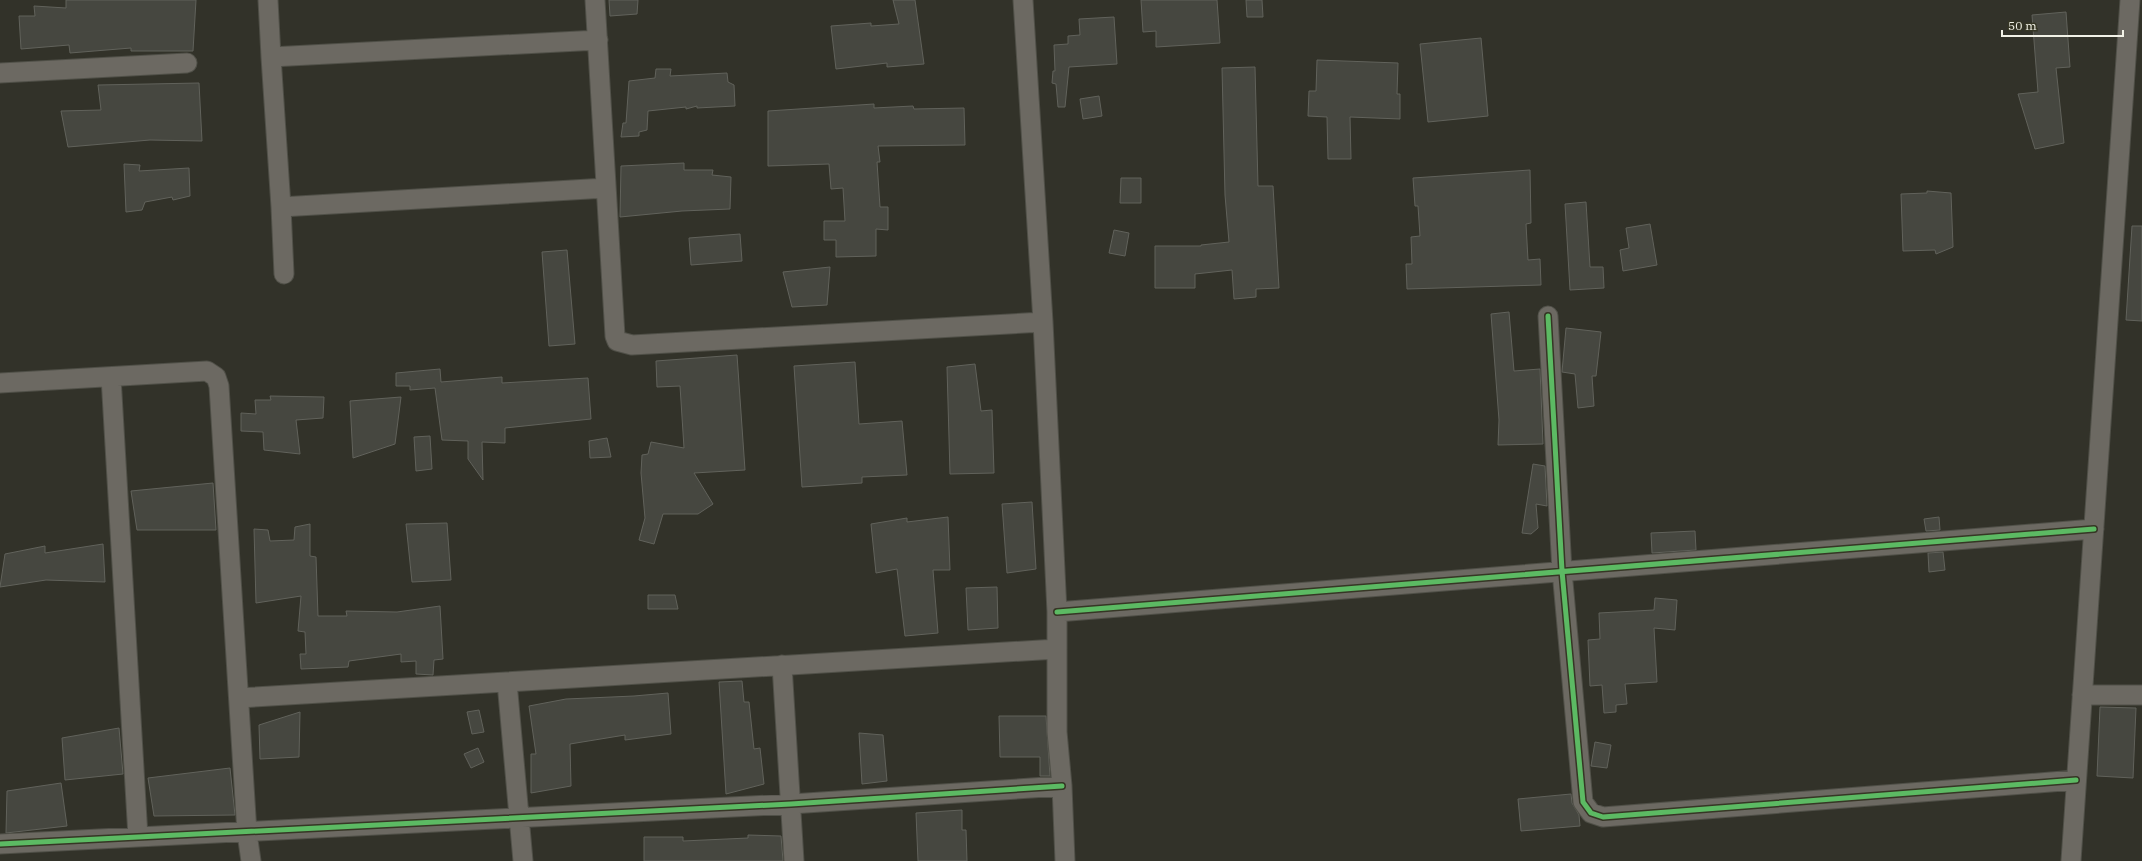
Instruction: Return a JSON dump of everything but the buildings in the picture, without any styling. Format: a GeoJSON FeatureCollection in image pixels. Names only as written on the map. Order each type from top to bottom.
{"type":"FeatureCollection","features":[{"type":"Feature","properties":{"kind":"street"},"geometry":{"type":"LineString","coordinates":[[268,0],[284,274]]}},
{"type":"Feature","properties":{"kind":"street"},"geometry":{"type":"LineString","coordinates":[[595,0],[615,336],[621,343],[632,346],[1043,322]]}},
{"type":"Feature","properties":{"kind":"street"},"geometry":{"type":"LineString","coordinates":[[1023,0],[1043,322],[1057,612],[1057,732],[1062,786],[1065,861]]}},
{"type":"Feature","properties":{"kind":"street"},"geometry":{"type":"LineString","coordinates":[[2071,861],[2130,0]]}},
{"type":"Feature","properties":{"kind":"street"},"geometry":{"type":"LineString","coordinates":[[271,57],[598,40]]}},
{"type":"Feature","properties":{"kind":"street"},"geometry":{"type":"LineString","coordinates":[[0,73],[187,63]]}},
{"type":"Feature","properties":{"kind":"street"},"geometry":{"type":"LineString","coordinates":[[281,207],[606,188]]}},
{"type":"Feature","properties":{"kind":"street"},"geometry":{"type":"LineString","coordinates":[[1548,316],[1562,571],[1583,802],[1591,812],[1603,818],[2076,780]]}},
{"type":"Feature","properties":{"kind":"street"},"geometry":{"type":"LineString","coordinates":[[0,383],[207,371],[216,377],[220,386],[247,833],[251,861]]}},
{"type":"Feature","properties":{"kind":"street"},"geometry":{"type":"LineString","coordinates":[[111,377],[138,837]]}},
{"type":"Feature","properties":{"kind":"street"},"geometry":{"type":"LineString","coordinates":[[1057,612],[2094,529]]}},
{"type":"Feature","properties":{"kind":"street"},"geometry":{"type":"LineString","coordinates":[[239,698],[1057,648]]}},
{"type":"Feature","properties":{"kind":"street"},"geometry":{"type":"LineString","coordinates":[[782,665],[794,861]]}},
{"type":"Feature","properties":{"kind":"street"},"geometry":{"type":"LineString","coordinates":[[507,682],[523,861]]}},
{"type":"Feature","properties":{"kind":"street"},"geometry":{"type":"LineString","coordinates":[[2082,694],[2142,695]]}},
{"type":"Feature","properties":{"kind":"street"},"geometry":{"type":"LineString","coordinates":[[0,844],[247,833],[791,804],[1062,786]]}},
{"type":"Feature","properties":{"kind":"cycle path"},"geometry":{"type":"LineString","coordinates":[[1548,316],[1562,571],[1583,802],[1591,813],[1603,817],[2076,780]]}},
{"type":"Feature","properties":{"kind":"cycle path"},"geometry":{"type":"LineString","coordinates":[[1057,612],[2094,529]]}},
{"type":"Feature","properties":{"kind":"cycle path"},"geometry":{"type":"LineString","coordinates":[[0,844],[791,804],[1062,786]]}}]}
